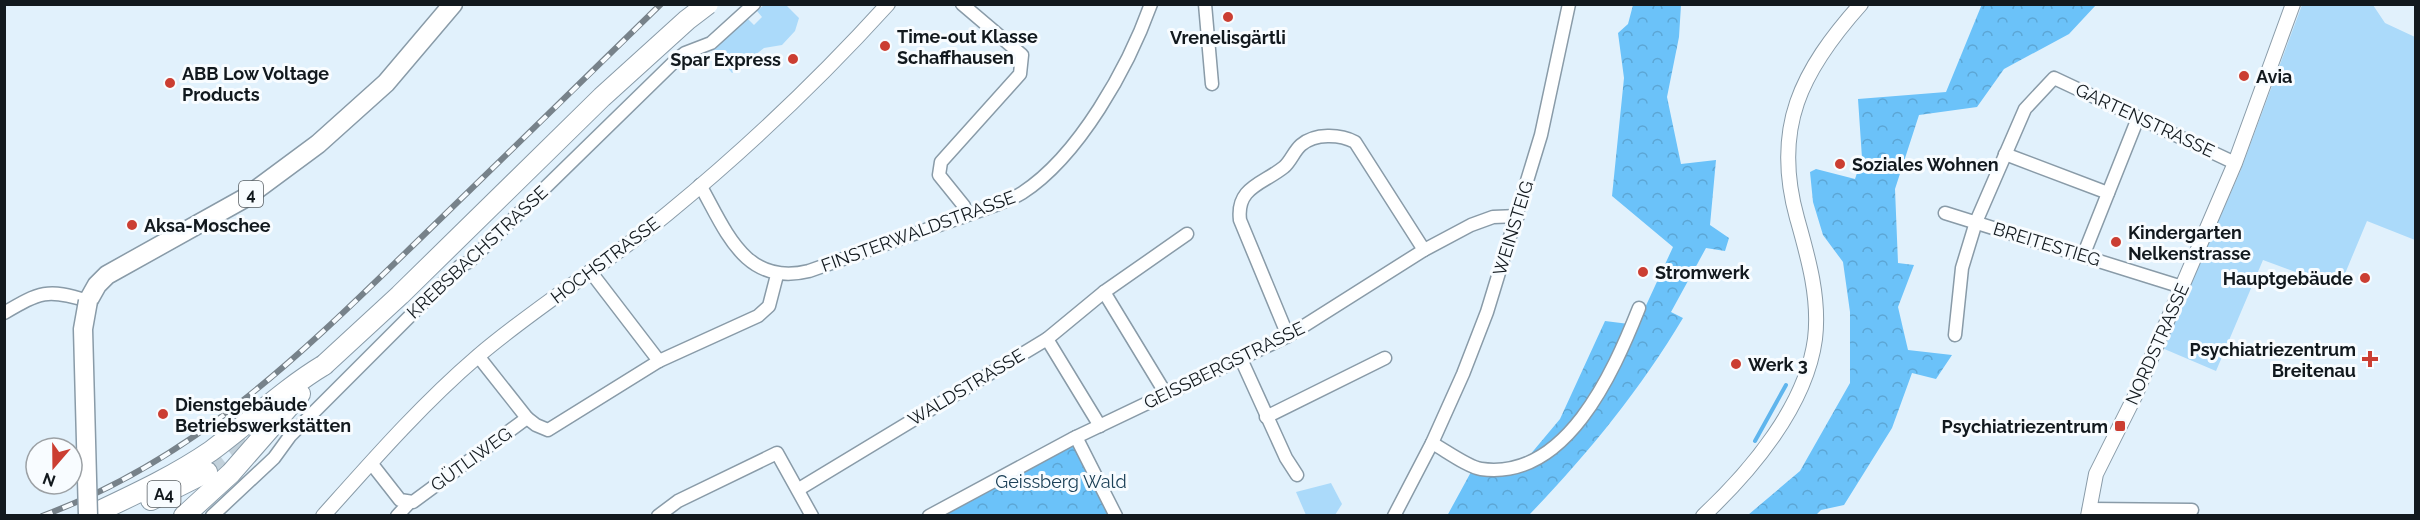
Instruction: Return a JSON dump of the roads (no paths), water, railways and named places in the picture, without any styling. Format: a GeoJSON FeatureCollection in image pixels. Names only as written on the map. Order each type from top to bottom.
{"type":"FeatureCollection","features":[{"type":"Feature","properties":{"kind":"highway"},"geometry":{"type":"LineString","coordinates":[[184,516],[231,473],[324,365],[400,295],[689,12],[708,4]]}},
{"type":"Feature","properties":{"kind":"highway"},"geometry":{"type":"LineString","coordinates":[[89,516],[194,462],[236,432],[305,376],[324,365]]}},
{"type":"Feature","properties":{"kind":"highway","name":"A4"},"geometry":{"type":"LineString","coordinates":[[120,516],[207,471],[144,516]]}},
{"type":"Feature","properties":{"kind":"main road","name":"4"},"geometry":{"type":"LineString","coordinates":[[89,516],[83,329],[88,301],[97,285],[107,275],[245,198],[318,144],[386,83],[453,4]]}},
{"type":"Feature","properties":{"kind":"street","name":"KREBSBACHSTRASSE"},"geometry":{"type":"LineString","coordinates":[[213,516],[274,458],[290,436],[460,266],[469,262],[676,60],[685,53],[711,43],[754,4]]}},
{"type":"Feature","properties":{"kind":"street","name":"HOCHSTRASSE"},"geometry":{"type":"LineString","coordinates":[[323,516],[404,425],[478,356],[659,220],[700,185],[800,95],[888,4]]}},
{"type":"Feature","properties":{"kind":"street"},"geometry":{"type":"LineString","coordinates":[[962,4],[1022,54],[1020,74],[941,162],[939,175],[964,206],[962,217]]}},
{"type":"Feature","properties":{"kind":"street","name":"FINSTERWALDSTRASSE"},"geometry":{"type":"LineString","coordinates":[[777,275],[809,271],[1020,195],[1055,167],[1092,118],[1119,75],[1143,27],[1151,4]]}},
{"type":"Feature","properties":{"kind":"street"},"geometry":{"type":"LineString","coordinates":[[1205,4],[1212,84]]}},
{"type":"Feature","properties":{"kind":"street","name":"WEINSTEIG"},"geometry":{"type":"LineString","coordinates":[[1394,516],[1432,443],[1463,374],[1487,312],[1518,216],[1554,82],[1569,4]]}},
{"type":"Feature","properties":{"kind":"street"},"geometry":{"type":"LineString","coordinates":[[1703,516],[1727,494],[1756,459],[1784,417],[1805,376],[1815,340],[1816,309],[1810,264],[1796,214],[1787,169],[1791,125],[1797,100],[1815,62],[1861,4]]}},
{"type":"Feature","properties":{"kind":"street","name":"NORDSTRASSE"},"geometry":{"type":"LineString","coordinates":[[2085,513],[2096,474],[2135,396],[2235,163],[2292,4]]}},
{"type":"Feature","properties":{"kind":"street","name":"GARTENSTRASSE"},"geometry":{"type":"LineString","coordinates":[[2005,154],[2025,109],[2054,78],[2235,163]]}},
{"type":"Feature","properties":{"kind":"street"},"geometry":{"type":"LineString","coordinates":[[2084,256],[2138,118]]}},
{"type":"Feature","properties":{"kind":"street"},"geometry":{"type":"LineString","coordinates":[[1288,336],[1240,220],[1239,211],[1249,190],[1282,168],[1303,143],[1316,138],[1334,136],[1344,136],[1355,142],[1424,250]]}},
{"type":"Feature","properties":{"kind":"street"},"geometry":{"type":"LineString","coordinates":[[1955,335],[1962,268],[1976,222],[2005,154],[2108,193]]}},
{"type":"Feature","properties":{"kind":"street"},"geometry":{"type":"LineString","coordinates":[[527,418],[548,430],[658,361],[758,316],[769,306],[777,275],[760,267],[738,249],[700,185]]}},
{"type":"Feature","properties":{"kind":"street","name":"BREITESTIEG"},"geometry":{"type":"LineString","coordinates":[[1946,213],[2182,287]]}},
{"type":"Feature","properties":{"kind":"street","name":"GEISSBERGSTRASSE"},"geometry":{"type":"LineString","coordinates":[[929,516],[993,479],[1076,437],[1288,336],[1424,250],[1471,225],[1493,217],[1518,216]]}},
{"type":"Feature","properties":{"kind":"street","name":"WALDSTRASSE"},"geometry":{"type":"LineString","coordinates":[[799,489],[1047,339],[1104,292],[1187,234]]}},
{"type":"Feature","properties":{"kind":"street"},"geometry":{"type":"LineString","coordinates":[[590,271],[658,361]]}},
{"type":"Feature","properties":{"kind":"street"},"geometry":{"type":"LineString","coordinates":[[4,313],[31,298],[52,292],[88,301]]}},
{"type":"Feature","properties":{"kind":"street"},"geometry":{"type":"LineString","coordinates":[[1104,292],[1166,394]]}},
{"type":"Feature","properties":{"kind":"street"},"geometry":{"type":"LineString","coordinates":[[1432,443],[1478,469],[1507,470],[1543,455],[1570,435],[1618,361],[1639,308]]}},
{"type":"Feature","properties":{"kind":"street"},"geometry":{"type":"LineString","coordinates":[[1047,339],[1100,426]]}},
{"type":"Feature","properties":{"kind":"street","name":"GÜTLIWEG"},"geometry":{"type":"LineString","coordinates":[[397,516],[409,503],[527,418],[478,356]]}},
{"type":"Feature","properties":{"kind":"street"},"geometry":{"type":"LineString","coordinates":[[1266,417],[1385,358]]}},
{"type":"Feature","properties":{"kind":"street"},"geometry":{"type":"LineString","coordinates":[[1241,359],[1286,458],[1298,475]]}},
{"type":"Feature","properties":{"kind":"street"},"geometry":{"type":"LineString","coordinates":[[1076,437],[1116,516]]}},
{"type":"Feature","properties":{"kind":"street"},"geometry":{"type":"LineString","coordinates":[[658,516],[678,501],[777,453],[812,516]]}},
{"type":"Feature","properties":{"kind":"street"},"geometry":{"type":"LineString","coordinates":[[371,463],[400,500],[409,503]]}},
{"type":"Feature","properties":{"kind":"street"},"geometry":{"type":"LineString","coordinates":[[2085,513],[2192,510]]}},
{"type":"Feature","properties":{"kind":"waterway"},"geometry":{"type":"LineString","coordinates":[[1755,441],[1786,385]]}},
{"type":"Feature","properties":{"kind":"tunnel"},"geometry":{"type":"LineString","coordinates":[[207,472],[261,430]]}},
{"type":"Feature","properties":{"kind":"railway"},"geometry":{"type":"LineString","coordinates":[[42,516],[100,491],[153,463],[203,430],[251,394],[341,314],[661,4]]}},
{"type":"Feature","properties":{"kind":"place","name":"Vrenelisgärtli"},"geometry":{"type":"Point","coordinates":[1228,17]}},
{"type":"Feature","properties":{"kind":"place","name":"Time-out Klasse Schaffhausen"},"geometry":{"type":"Point","coordinates":[885,46]}},
{"type":"Feature","properties":{"kind":"place","name":"Spar Express"},"geometry":{"type":"Point","coordinates":[793,59]}},
{"type":"Feature","properties":{"kind":"place","name":"Avia"},"geometry":{"type":"Point","coordinates":[2244,76]}},
{"type":"Feature","properties":{"kind":"place","name":"ABB Low Voltage Products"},"geometry":{"type":"Point","coordinates":[170,83]}},
{"type":"Feature","properties":{"kind":"place","name":"Soziales Wohnen"},"geometry":{"type":"Point","coordinates":[1840,164]}},
{"type":"Feature","properties":{"kind":"place","name":"Aksa-Moschee"},"geometry":{"type":"Point","coordinates":[132,225]}},
{"type":"Feature","properties":{"kind":"place","name":"Kindergarten Nelkenstrasse"},"geometry":{"type":"Point","coordinates":[2116,242]}},
{"type":"Feature","properties":{"kind":"place","name":"Stromwerk"},"geometry":{"type":"Point","coordinates":[1643,272]}},
{"type":"Feature","properties":{"kind":"place","name":"Hauptgebäude"},"geometry":{"type":"Point","coordinates":[2365,278]}},
{"type":"Feature","properties":{"kind":"place","name":"Psychiatriezentrum Breitenau"},"geometry":{"type":"Point","coordinates":[2370,359]}},
{"type":"Feature","properties":{"kind":"place","name":"Werk 3"},"geometry":{"type":"Point","coordinates":[1736,364]}},
{"type":"Feature","properties":{"kind":"place","name":"Dienstgebäude Betriebswerkstätten"},"geometry":{"type":"Point","coordinates":[163,414]}},
{"type":"Feature","properties":{"kind":"place","name":"Psychiatriezentrum"},"geometry":{"type":"Point","coordinates":[2120,426]}},
{"type":"Feature","properties":{"kind":"park label","name":"Geissberg Wald"},"geometry":{"type":"Point","coordinates":[1061,481]}}]}
